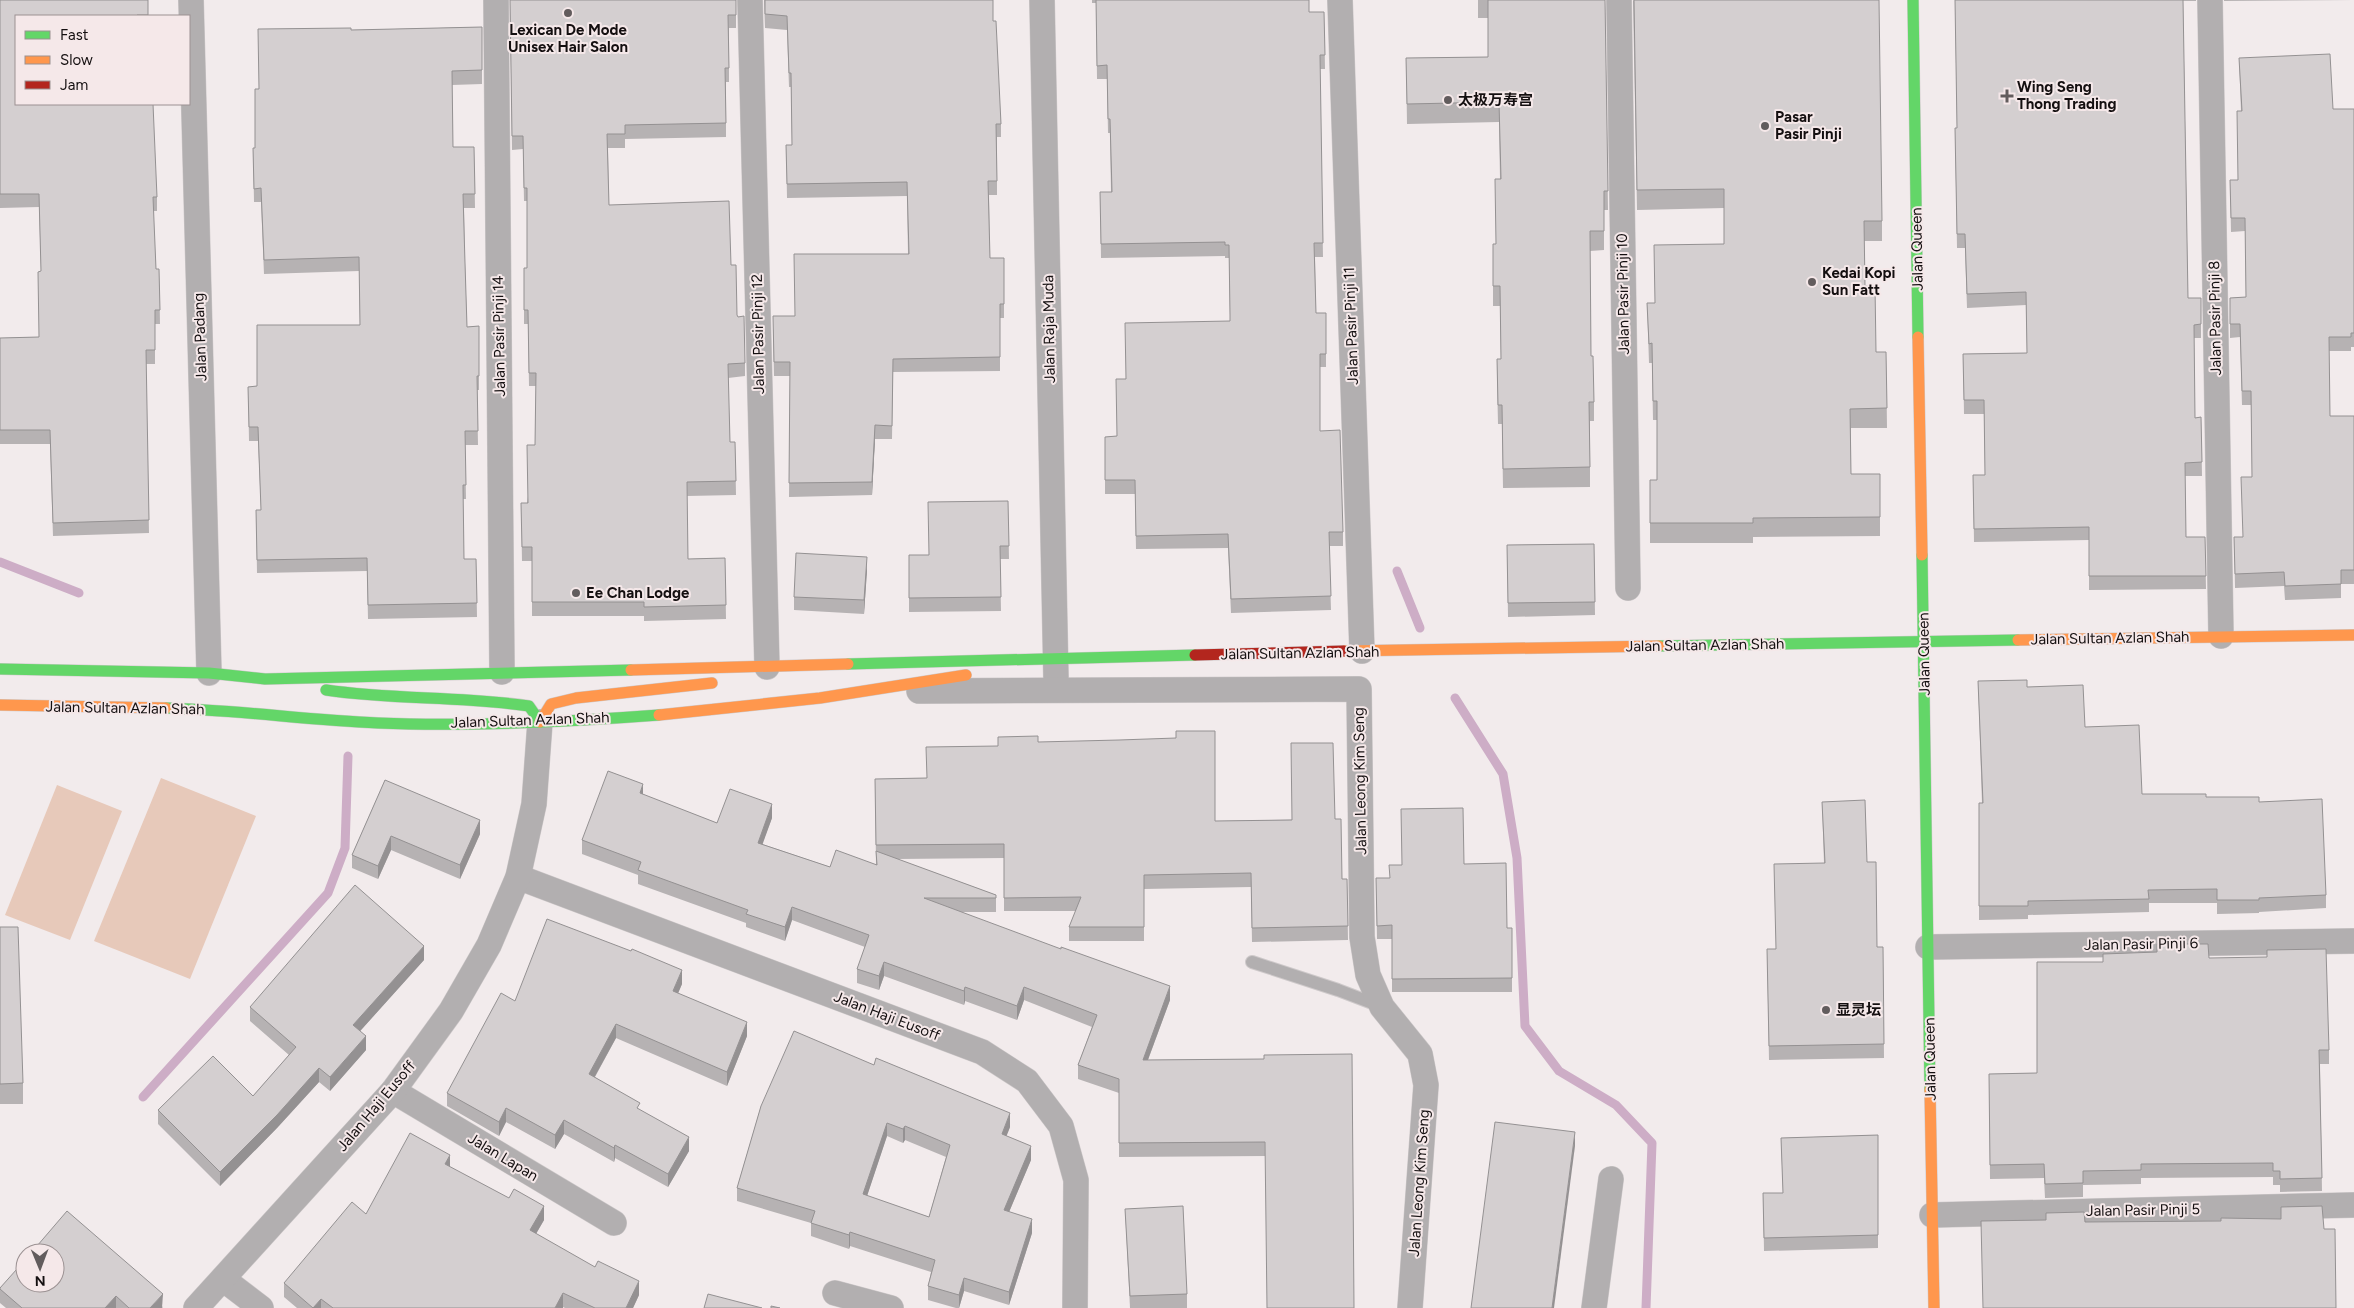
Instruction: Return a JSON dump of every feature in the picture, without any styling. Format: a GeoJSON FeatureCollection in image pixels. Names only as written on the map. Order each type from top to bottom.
{"type":"FeatureCollection","features":[{"type":"Feature","properties":{"kind":"main road","name":"Jalan Queen"},"geometry":{"type":"LineString","coordinates":[[1913,0],[1934,1308]]}},
{"type":"Feature","properties":{"kind":"main road","name":"Jalan Sultan Azlan Shah"},"geometry":{"type":"LineString","coordinates":[[0,669],[209,674],[265,679],[1362,651],[2354,635]]}},
{"type":"Feature","properties":{"kind":"main road","name":"Jalan Sultan Azlan Shah"},"geometry":{"type":"LineString","coordinates":[[0,705],[205,709],[379,722],[540,722],[709,712],[876,691],[1056,659]]}},
{"type":"Feature","properties":{"kind":"main road"},"geometry":{"type":"LineString","coordinates":[[265,679],[352,694],[505,702],[530,706],[540,722],[552,704],[576,698],[712,683],[767,667]]}},
{"type":"Feature","properties":{"kind":"street","name":"Jalan Padang"},"geometry":{"type":"LineString","coordinates":[[191,0],[209,674]]}},
{"type":"Feature","properties":{"kind":"street","name":"Jalan Pasir Pinji 14"},"geometry":{"type":"LineString","coordinates":[[496,0],[502,672]]}},
{"type":"Feature","properties":{"kind":"street","name":"Jalan Pasir Pinji 12"},"geometry":{"type":"LineString","coordinates":[[750,0],[767,667]]}},
{"type":"Feature","properties":{"kind":"street","name":"Jalan Raja Muda"},"geometry":{"type":"LineString","coordinates":[[1042,0],[1056,691]]}},
{"type":"Feature","properties":{"kind":"street","name":"Jalan Pasir Pinji 11"},"geometry":{"type":"LineString","coordinates":[[1340,0],[1362,651]]}},
{"type":"Feature","properties":{"kind":"street","name":"Jalan Pasir Pinji 10"},"geometry":{"type":"LineString","coordinates":[[1618,0],[1628,588]]}},
{"type":"Feature","properties":{"kind":"street","name":"Jalan Pasir Pinji 8"},"geometry":{"type":"LineString","coordinates":[[2210,0],[2221,636]]}},
{"type":"Feature","properties":{"kind":"street","name":"Jalan Leong Kim Seng"},"geometry":{"type":"LineString","coordinates":[[876,691],[1359,689],[1362,937],[1368,975],[1382,1007],[1420,1054],[1426,1085],[1410,1308]]}},
{"type":"Feature","properties":{"kind":"street","name":"Jalan Haji Eusoff"},"geometry":{"type":"LineString","coordinates":[[196,1308],[393,1091],[460,994],[489,945],[518,876],[534,804],[540,722]]}},
{"type":"Feature","properties":{"kind":"street","name":"Jalan Haji Eusoff"},"geometry":{"type":"LineString","coordinates":[[518,876],[982,1052],[1027,1081],[1060,1126],[1076,1180],[1075,1308]]}},
{"type":"Feature","properties":{"kind":"street","name":"Jalan Pasir Pinji 6"},"geometry":{"type":"LineString","coordinates":[[1928,947],[2354,941]]}},
{"type":"Feature","properties":{"kind":"street","name":"Jalan Lapan"},"geometry":{"type":"LineString","coordinates":[[393,1091],[614,1223]]}},
{"type":"Feature","properties":{"kind":"street"},"geometry":{"type":"LineString","coordinates":[[1594,1308],[1611,1179]]}},
{"type":"Feature","properties":{"kind":"street","name":"Jalan Pasir Pinji 5"},"geometry":{"type":"LineString","coordinates":[[1932,1215],[2354,1205]]}},
{"type":"Feature","properties":{"kind":"street"},"geometry":{"type":"LineString","coordinates":[[223,1279],[261,1308]]}},
{"type":"Feature","properties":{"kind":"street"},"geometry":{"type":"LineString","coordinates":[[835,1293],[891,1308]]}},
{"type":"Feature","properties":{"kind":"lane"},"geometry":{"type":"LineString","coordinates":[[1252,962],[1338,990],[1382,1007]]}},
{"type":"Feature","properties":{"kind":"shaded area"},"geometry":{"type":"Polygon","coordinates":[[[161,778],[256,816],[190,979],[94,941],[161,778]]]}},
{"type":"Feature","properties":{"kind":"shaded area"},"geometry":{"type":"Polygon","coordinates":[[[57,785],[122,811],[70,940],[5,915],[57,785]]]}},
{"type":"Feature","properties":{"kind":"building"},"geometry":{"type":"Polygon","coordinates":[[[0,0],[148,0],[148,15],[15,15],[15,105],[153,105],[157,197],[153,197],[156,269],[159,269],[160,310],[155,310],[155,350],[146,350],[149,520],[53,523],[50,430],[0,430],[0,338],[39,337],[38,272],[41,271],[39,194],[0,194],[0,0]]]}},
{"type":"Feature","properties":{"kind":"building"},"geometry":{"type":"Polygon","coordinates":[[[510,0],[736,0],[736,15],[728,15],[729,68],[725,68],[726,123],[625,125],[625,134],[607,134],[609,205],[729,201],[731,265],[736,265],[737,315],[738,317],[744,316],[745,363],[728,364],[730,442],[735,442],[736,481],[687,482],[688,559],[725,558],[726,605],[644,607],[644,602],[532,602],[532,547],[522,547],[521,503],[528,503],[527,445],[535,445],[536,373],[529,373],[528,310],[524,310],[524,268],[527,268],[527,188],[524,188],[523,136],[512,136],[510,0]]]}},
{"type":"Feature","properties":{"kind":"building"},"geometry":{"type":"Polygon","coordinates":[[[765,0],[993,0],[993,21],[996,21],[1001,124],[996,124],[997,181],[988,181],[990,258],[1004,258],[1004,304],[1000,304],[1000,357],[893,359],[892,426],[875,425],[872,482],[789,483],[790,362],[774,362],[773,316],[795,316],[794,254],[909,254],[907,182],[787,184],[786,145],[792,145],[791,73],[789,73],[787,16],[765,14],[765,0]]]}},
{"type":"Feature","properties":{"kind":"building"},"geometry":{"type":"Polygon","coordinates":[[[1096,0],[1309,0],[1309,12],[1324,12],[1325,55],[1320,55],[1323,243],[1314,243],[1316,313],[1326,313],[1326,354],[1320,354],[1320,431],[1340,430],[1343,532],[1329,532],[1331,596],[1231,599],[1228,534],[1136,536],[1135,480],[1105,480],[1105,437],[1117,436],[1116,379],[1126,379],[1125,323],[1230,321],[1229,245],[1225,245],[1225,242],[1101,244],[1100,192],[1112,192],[1107,65],[1097,66],[1096,0]]]}},
{"type":"Feature","properties":{"kind":"building"},"geometry":{"type":"Polygon","coordinates":[[[1488,0],[1605,0],[1608,191],[1604,191],[1604,231],[1590,231],[1591,356],[1593,356],[1594,402],[1589,402],[1590,467],[1503,469],[1502,405],[1498,405],[1497,359],[1501,359],[1500,286],[1493,286],[1493,244],[1496,244],[1495,179],[1501,179],[1499,102],[1407,104],[1406,58],[1488,57],[1488,0]]]}},
{"type":"Feature","properties":{"kind":"building"},"geometry":{"type":"Polygon","coordinates":[[[1634,0],[1879,0],[1882,221],[1864,221],[1865,286],[1875,286],[1876,352],[1886,352],[1887,408],[1850,409],[1851,474],[1880,474],[1880,517],[1753,518],[1753,523],[1650,523],[1650,480],[1657,480],[1657,401],[1653,401],[1652,343],[1649,344],[1647,303],[1655,303],[1654,245],[1724,244],[1724,189],[1637,190],[1634,0]]]}},
{"type":"Feature","properties":{"kind":"building"},"geometry":{"type":"Polygon","coordinates":[[[1955,0],[2183,0],[2188,298],[2201,298],[2201,324],[2194,325],[2195,418],[2201,417],[2202,462],[2185,463],[2186,537],[2205,537],[2206,576],[2089,576],[2089,527],[1974,529],[1973,475],[1985,475],[1984,400],[1964,400],[1963,354],[2027,353],[2026,292],[1967,294],[1965,234],[1957,234],[1955,0]]]}},
{"type":"Feature","properties":{"kind":"building"},"geometry":{"type":"Polygon","coordinates":[[[482,27],[482,70],[452,71],[453,147],[474,147],[475,194],[463,194],[467,327],[479,326],[479,376],[477,376],[478,431],[465,431],[466,485],[463,485],[464,559],[476,559],[477,603],[368,605],[367,558],[257,560],[256,510],[261,510],[258,427],[249,427],[248,387],[257,386],[257,325],[360,325],[359,257],[264,260],[261,188],[254,189],[255,89],[259,89],[258,29],[351,28],[351,30],[482,27]]]}},
{"type":"Feature","properties":{"kind":"building"},"geometry":{"type":"Polygon","coordinates":[[[2330,54],[2333,109],[2354,109],[2354,333],[2351,333],[2351,337],[2329,337],[2330,416],[2354,416],[2354,570],[2341,570],[2341,584],[2285,586],[2284,572],[2235,574],[2234,537],[2243,537],[2241,477],[2252,477],[2251,391],[2242,391],[2240,324],[2230,324],[2230,298],[2246,297],[2245,218],[2231,218],[2230,180],[2238,180],[2237,111],[2242,111],[2239,58],[2330,54]]]}},
{"type":"Feature","properties":{"kind":"building"},"geometry":{"type":"Polygon","coordinates":[[[1008,501],[1009,546],[1000,546],[1001,597],[909,598],[909,555],[929,555],[928,502],[1008,501]]]}},
{"type":"Feature","properties":{"kind":"building"},"geometry":{"type":"Polygon","coordinates":[[[1594,544],[1595,602],[1508,603],[1507,545],[1594,544]]]}},
{"type":"Feature","properties":{"kind":"building"},"geometry":{"type":"Polygon","coordinates":[[[796,553],[867,557],[864,600],[794,597],[796,553]]]}},
{"type":"Feature","properties":{"kind":"building"},"geometry":{"type":"Polygon","coordinates":[[[2027,680],[2027,687],[2083,685],[2085,727],[2139,725],[2142,794],[2206,794],[2206,797],[2259,797],[2259,802],[2322,799],[2326,895],[2259,898],[2259,900],[2217,900],[2217,889],[2148,890],[2149,899],[2028,901],[2028,906],[1979,906],[1979,803],[1983,803],[1978,681],[2027,680]]]}},
{"type":"Feature","properties":{"kind":"building"},"geometry":{"type":"Polygon","coordinates":[[[1176,731],[1215,731],[1215,821],[1292,820],[1291,743],[1333,743],[1335,819],[1341,819],[1342,879],[1347,879],[1348,926],[1252,928],[1251,873],[1144,875],[1144,927],[1069,927],[1081,897],[1004,898],[1004,844],[876,845],[875,779],[927,778],[926,747],[998,746],[998,737],[1038,736],[1038,742],[1176,738],[1176,731]]]}},
{"type":"Feature","properties":{"kind":"building"},"geometry":{"type":"Polygon","coordinates":[[[608,771],[643,784],[640,793],[717,823],[730,789],[772,804],[758,843],[830,867],[836,850],[877,865],[876,851],[996,895],[996,898],[924,898],[1061,949],[1061,947],[1170,986],[1143,1060],[1264,1059],[1264,1055],[1352,1054],[1354,1308],[1267,1308],[1265,1142],[1119,1143],[1119,1079],[1078,1065],[1097,1015],[1024,987],[1017,1006],[965,987],[964,991],[884,962],[879,976],[857,969],[869,935],[792,907],[785,927],[746,914],[748,910],[638,870],[641,862],[582,840],[608,771]]]}},
{"type":"Feature","properties":{"kind":"building"},"geometry":{"type":"Polygon","coordinates":[[[385,780],[480,820],[460,865],[391,836],[378,866],[352,855],[385,780]]]}},
{"type":"Feature","properties":{"kind":"building"},"geometry":{"type":"Polygon","coordinates":[[[1865,800],[1867,862],[1876,862],[1877,947],[1883,947],[1884,1044],[1769,1046],[1767,949],[1776,949],[1774,864],[1825,863],[1822,802],[1865,800]]]}},
{"type":"Feature","properties":{"kind":"building"},"geometry":{"type":"Polygon","coordinates":[[[1463,808],[1464,864],[1506,863],[1507,928],[1512,928],[1512,978],[1392,979],[1392,925],[1377,926],[1376,878],[1390,878],[1389,865],[1402,865],[1401,809],[1463,808]]]}},
{"type":"Feature","properties":{"kind":"building"},"geometry":{"type":"Polygon","coordinates":[[[355,885],[424,946],[353,1025],[366,1036],[330,1077],[319,1068],[277,1115],[220,1172],[158,1110],[213,1056],[253,1096],[296,1047],[250,1007],[355,885]]]}},
{"type":"Feature","properties":{"kind":"building"},"geometry":{"type":"Polygon","coordinates":[[[547,919],[631,951],[632,949],[682,970],[673,991],[747,1022],[727,1072],[616,1024],[589,1074],[640,1103],[637,1108],[689,1137],[668,1174],[615,1145],[614,1148],[564,1120],[555,1135],[506,1108],[499,1122],[447,1093],[501,993],[515,1001],[547,919]]]}},
{"type":"Feature","properties":{"kind":"building"},"geometry":{"type":"Polygon","coordinates":[[[0,927],[18,927],[23,1083],[0,1084],[0,927]]]}},
{"type":"Feature","properties":{"kind":"building"},"geometry":{"type":"Polygon","coordinates":[[[2157,944],[2208,944],[2209,958],[2267,957],[2267,950],[2326,949],[2329,1050],[2319,1050],[2322,1178],[2280,1179],[2280,1171],[2273,1171],[2273,1163],[2141,1164],[2141,1170],[2083,1171],[2083,1183],[2045,1184],[2044,1164],[1990,1165],[1989,1074],[2037,1073],[2037,962],[2103,962],[2103,954],[2157,952],[2157,944]]]}},
{"type":"Feature","properties":{"kind":"building"},"geometry":{"type":"Polygon","coordinates":[[[794,1031],[874,1065],[876,1058],[1010,1113],[1002,1134],[1031,1146],[1004,1210],[1032,1219],[1009,1292],[964,1278],[959,1295],[928,1286],[935,1260],[850,1232],[849,1235],[811,1223],[815,1211],[737,1188],[761,1106],[794,1031]],[[887,1123],[863,1194],[929,1217],[950,1145],[905,1126],[903,1129],[887,1123]]]}},
{"type":"Feature","properties":{"kind":"building"},"geometry":{"type":"Polygon","coordinates":[[[1495,1122],[1575,1132],[1552,1308],[1471,1308],[1495,1122]]]}},
{"type":"Feature","properties":{"kind":"building"},"geometry":{"type":"Polygon","coordinates":[[[410,1133],[450,1155],[445,1164],[509,1198],[514,1189],[544,1206],[530,1230],[595,1267],[598,1261],[639,1281],[626,1308],[595,1308],[563,1293],[555,1308],[333,1308],[321,1299],[313,1308],[284,1283],[352,1202],[366,1214],[410,1133]]]}},
{"type":"Feature","properties":{"kind":"building"},"geometry":{"type":"Polygon","coordinates":[[[1878,1135],[1878,1235],[1764,1238],[1763,1193],[1783,1193],[1781,1138],[1878,1135]]]}},
{"type":"Feature","properties":{"kind":"building"},"geometry":{"type":"Polygon","coordinates":[[[1183,1206],[1187,1294],[1130,1296],[1125,1209],[1183,1206]]]}},
{"type":"Feature","properties":{"kind":"building"},"geometry":{"type":"Polygon","coordinates":[[[2322,1206],[2324,1229],[2335,1229],[2336,1308],[1983,1308],[1981,1221],[2046,1220],[2046,1213],[2084,1212],[2085,1222],[2221,1221],[2221,1218],[2281,1219],[2281,1207],[2322,1206]]]}},
{"type":"Feature","properties":{"kind":"building"},"geometry":{"type":"Polygon","coordinates":[[[67,1211],[163,1294],[150,1308],[129,1308],[116,1296],[105,1308],[22,1308],[0,1289],[15,1271],[15,1293],[65,1293],[65,1243],[40,1243],[67,1211]]]}},
{"type":"Feature","properties":{"kind":"building"},"geometry":{"type":"Polygon","coordinates":[[[708,1294],[762,1308],[704,1308],[708,1294]]]}},
{"type":"Feature","properties":{"kind":"waterway"},"geometry":{"type":"LineString","coordinates":[[0,562],[79,593]]}},
{"type":"Feature","properties":{"kind":"waterway"},"geometry":{"type":"LineString","coordinates":[[1397,571],[1420,628]]}},
{"type":"Feature","properties":{"kind":"waterway"},"geometry":{"type":"LineString","coordinates":[[1455,698],[1503,774],[1517,858],[1525,1026],[1559,1071],[1616,1105],[1652,1143],[1646,1308]]}},
{"type":"Feature","properties":{"kind":"waterway"},"geometry":{"type":"LineString","coordinates":[[143,1097],[328,893],[345,848],[348,756]]}},
{"type":"Feature","properties":{"kind":"traffic: fast"},"geometry":{"type":"LineString","coordinates":[[1913,0],[1918,337]]}},
{"type":"Feature","properties":{"kind":"traffic: fast"},"geometry":{"type":"LineString","coordinates":[[1922,555],[1930,1090]]}},
{"type":"Feature","properties":{"kind":"traffic: fast"},"geometry":{"type":"LineString","coordinates":[[1659,646],[2018,640]]}},
{"type":"Feature","properties":{"kind":"traffic: fast"},"geometry":{"type":"LineString","coordinates":[[848,664],[1195,655]]}},
{"type":"Feature","properties":{"kind":"traffic: fast"},"geometry":{"type":"LineString","coordinates":[[0,669],[209,673],[265,679],[631,670]]}},
{"type":"Feature","properties":{"kind":"traffic: fast"},"geometry":{"type":"LineString","coordinates":[[326,690],[529,706],[540,722]]}},
{"type":"Feature","properties":{"kind":"traffic: fast"},"geometry":{"type":"LineString","coordinates":[[166,708],[351,722],[413,724],[519,723],[659,715]]}},
{"type":"Feature","properties":{"kind":"traffic: slow"},"geometry":{"type":"LineString","coordinates":[[1918,337],[1922,555]]}},
{"type":"Feature","properties":{"kind":"traffic: slow"},"geometry":{"type":"LineString","coordinates":[[2018,640],[2354,635]]}},
{"type":"Feature","properties":{"kind":"traffic: slow"},"geometry":{"type":"LineString","coordinates":[[1344,651],[1659,646]]}},
{"type":"Feature","properties":{"kind":"traffic: slow"},"geometry":{"type":"LineString","coordinates":[[631,670],[848,664]]}},
{"type":"Feature","properties":{"kind":"traffic: slow"},"geometry":{"type":"LineString","coordinates":[[659,715],[820,698],[966,675]]}},
{"type":"Feature","properties":{"kind":"traffic: slow"},"geometry":{"type":"LineString","coordinates":[[540,722],[551,704],[576,698],[712,683]]}},
{"type":"Feature","properties":{"kind":"traffic: slow"},"geometry":{"type":"LineString","coordinates":[[0,705],[166,708]]}},
{"type":"Feature","properties":{"kind":"traffic: slow"},"geometry":{"type":"LineString","coordinates":[[1930,1090],[1934,1308]]}},
{"type":"Feature","properties":{"kind":"traffic: jam"},"geometry":{"type":"LineString","coordinates":[[1195,655],[1344,651]]}},
{"type":"Feature","properties":{"kind":"place","name":"Lexican De Mode Unisex Hair Salon"},"geometry":{"type":"Point","coordinates":[568,13]}},
{"type":"Feature","properties":{"kind":"place","name":"Wing Seng Thong Trading"},"geometry":{"type":"Point","coordinates":[2007,96]}},
{"type":"Feature","properties":{"kind":"place","name":"太极万寿宫"},"geometry":{"type":"Point","coordinates":[1448,100]}},
{"type":"Feature","properties":{"kind":"place","name":"Pasar Pasir Pinji"},"geometry":{"type":"Point","coordinates":[1765,126]}},
{"type":"Feature","properties":{"kind":"place","name":"Kedai Kopi Sun Fatt"},"geometry":{"type":"Point","coordinates":[1812,282]}},
{"type":"Feature","properties":{"kind":"place","name":"Ee Chan Lodge"},"geometry":{"type":"Point","coordinates":[576,593]}},
{"type":"Feature","properties":{"kind":"place","name":"显灵坛"},"geometry":{"type":"Point","coordinates":[1826,1010]}}]}
